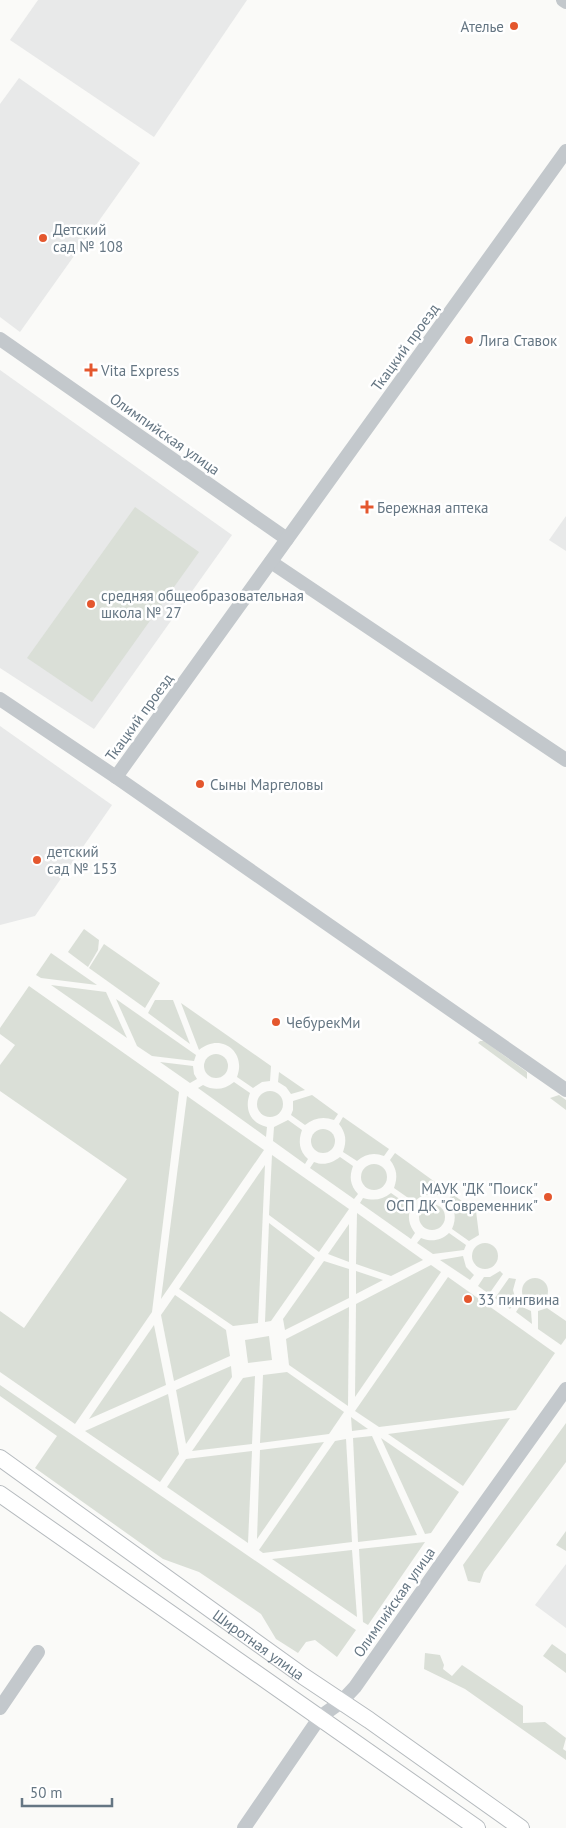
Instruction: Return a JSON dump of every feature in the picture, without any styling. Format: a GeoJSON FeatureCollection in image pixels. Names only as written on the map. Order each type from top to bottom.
{"type":"FeatureCollection","features":[{"type":"Feature","properties":{"kind":"main road","name":"Широтная улица"},"geometry":{"type":"LineString","coordinates":[[0,1458],[520,1828]]}},
{"type":"Feature","properties":{"kind":"main road","name":"Широтная улица"},"geometry":{"type":"LineString","coordinates":[[0,1494],[477,1828]]}},
{"type":"Feature","properties":{"kind":"street","name":"Ткацкий проезд"},"geometry":{"type":"LineString","coordinates":[[0,699],[116,777],[566,150]]}},
{"type":"Feature","properties":{"kind":"street","name":"Олимпийская улица"},"geometry":{"type":"LineString","coordinates":[[0,339],[287,539]]}},
{"type":"Feature","properties":{"kind":"street"},"geometry":{"type":"LineString","coordinates":[[271,562],[566,760]]}},
{"type":"Feature","properties":{"kind":"street"},"geometry":{"type":"LineString","coordinates":[[116,777],[566,1090]]}},
{"type":"Feature","properties":{"kind":"street","name":"Олимпийская улица"},"geometry":{"type":"LineString","coordinates":[[244,1828],[320,1718],[341,1702],[355,1687],[439,1566],[566,1390]]}},
{"type":"Feature","properties":{"kind":"street"},"geometry":{"type":"LineString","coordinates":[[0,1708],[38,1652]]}},
{"type":"Feature","properties":{"kind":"shaded area"},"geometry":{"type":"Polygon","coordinates":[[[38,0],[247,0],[154,137],[10,40],[38,0]]]}},
{"type":"Feature","properties":{"kind":"shaded area","name":"Детский сад № 108"},"geometry":{"type":"Polygon","coordinates":[[[19,78],[140,163],[20,332],[0,317],[0,104],[19,78]]]}},
{"type":"Feature","properties":{"kind":"shaded area","name":"средняя общеобразовательная школа № 27"},"geometry":{"type":"Polygon","coordinates":[[[0,370],[232,535],[94,729],[0,668],[0,370]]]}},
{"type":"Feature","properties":{"kind":"shaded area"},"geometry":{"type":"Polygon","coordinates":[[[135,507],[199,552],[92,702],[27,658],[135,507]]]}},
{"type":"Feature","properties":{"kind":"shaded area"},"geometry":{"type":"Polygon","coordinates":[[[566,516],[566,551],[549,540],[566,516]]]}},
{"type":"Feature","properties":{"kind":"shaded area","name":"детский сад № 153"},"geometry":{"type":"Polygon","coordinates":[[[0,726],[112,805],[35,916],[0,925],[0,726]]]}},
{"type":"Feature","properties":{"kind":"shaded area"},"geometry":{"type":"Polygon","coordinates":[[[84,929],[99,940],[98,950],[88,967],[68,952],[84,929]]]}},
{"type":"Feature","properties":{"kind":"shaded area"},"geometry":{"type":"Polygon","coordinates":[[[104,944],[160,983],[145,1008],[89,968],[104,944]]]}},
{"type":"Feature","properties":{"kind":"shaded area"},"geometry":{"type":"Polygon","coordinates":[[[51,953],[97,985],[41,978],[36,975],[51,953]]]}},
{"type":"Feature","properties":{"kind":"shaded area"},"geometry":{"type":"Polygon","coordinates":[[[51,985],[106,992],[127,1038],[51,985]]]}},
{"type":"Feature","properties":{"kind":"shaded area"},"geometry":{"type":"Polygon","coordinates":[[[29,986],[179,1092],[152,1312],[75,1424],[0,1372],[0,1311],[24,1328],[127,1179],[0,1091],[0,1065],[15,1045],[0,1034],[0,1028],[29,986]]]}},
{"type":"Feature","properties":{"kind":"shaded area"},"geometry":{"type":"Polygon","coordinates":[[[116,999],[196,1055],[194,1061],[152,1056],[137,1046],[116,999]]]}},
{"type":"Feature","properties":{"kind":"shaded area"},"geometry":{"type":"Polygon","coordinates":[[[155,1000],[173,1000],[190,1044],[148,1013],[155,1000]]]}},
{"type":"Feature","properties":{"kind":"shaded area"},"geometry":{"type":"Polygon","coordinates":[[[181,1003],[271,1066],[270,1081],[262,1082],[253,1088],[237,1077],[238,1059],[230,1047],[215,1043],[199,1050],[181,1003]]]}},
{"type":"Feature","properties":{"kind":"shaded area"},"geometry":{"type":"Polygon","coordinates":[[[484,1041],[527,1072],[527,1079],[478,1043],[484,1041]]]}},
{"type":"Feature","properties":{"kind":"shaded area"},"geometry":{"type":"Polygon","coordinates":[[[211,1054],[221,1054],[228,1061],[228,1071],[221,1078],[211,1078],[204,1071],[204,1061],[211,1054]]]}},
{"type":"Feature","properties":{"kind":"shaded area"},"geometry":{"type":"Polygon","coordinates":[[[160,1062],[193,1066],[197,1079],[190,1083],[160,1062]]]}},
{"type":"Feature","properties":{"kind":"shaded area"},"geometry":{"type":"Polygon","coordinates":[[[279,1072],[305,1090],[291,1094],[286,1087],[278,1082],[279,1072]]]}},
{"type":"Feature","properties":{"kind":"shaded area"},"geometry":{"type":"Polygon","coordinates":[[[234,1082],[250,1093],[248,1110],[256,1122],[267,1127],[266,1137],[198,1088],[203,1085],[219,1089],[234,1082]]]}},
{"type":"Feature","properties":{"kind":"shaded area"},"geometry":{"type":"Polygon","coordinates":[[[270,1091],[279,1095],[283,1104],[279,1113],[270,1117],[261,1113],[257,1104],[261,1095],[270,1091]]]}},
{"type":"Feature","properties":{"kind":"shaded area"},"geometry":{"type":"Polygon","coordinates":[[[312,1095],[338,1114],[334,1120],[319,1118],[305,1125],[291,1115],[293,1101],[312,1095]]]}},
{"type":"Feature","properties":{"kind":"shaded area"},"geometry":{"type":"Polygon","coordinates":[[[559,1095],[566,1100],[566,1110],[550,1098],[559,1095]]]}},
{"type":"Feature","properties":{"kind":"shaded area"},"geometry":{"type":"Polygon","coordinates":[[[187,1096],[264,1150],[161,1299],[187,1096]]]}},
{"type":"Feature","properties":{"kind":"shaded area"},"geometry":{"type":"Polygon","coordinates":[[[343,1117],[389,1149],[384,1156],[370,1154],[357,1161],[343,1152],[345,1137],[339,1124],[343,1117]]]}},
{"type":"Feature","properties":{"kind":"shaded area"},"geometry":{"type":"Polygon","coordinates":[[[288,1120],[302,1130],[300,1146],[308,1159],[305,1164],[273,1141],[274,1127],[288,1120]]]}},
{"type":"Feature","properties":{"kind":"shaded area"},"geometry":{"type":"Polygon","coordinates":[[[318,1129],[328,1129],[335,1136],[335,1146],[328,1153],[318,1153],[311,1146],[311,1136],[318,1129]]]}},
{"type":"Feature","properties":{"kind":"shaded area"},"geometry":{"type":"Polygon","coordinates":[[[395,1153],[446,1190],[442,1196],[427,1195],[420,1197],[414,1202],[394,1188],[396,1173],[390,1160],[395,1153]]]}},
{"type":"Feature","properties":{"kind":"shaded area"},"geometry":{"type":"Polygon","coordinates":[[[272,1155],[349,1209],[319,1252],[269,1215],[272,1155]]]}},
{"type":"Feature","properties":{"kind":"shaded area"},"geometry":{"type":"Polygon","coordinates":[[[340,1157],[353,1166],[351,1181],[358,1194],[354,1199],[310,1168],[314,1162],[328,1163],[340,1157]]]}},
{"type":"Feature","properties":{"kind":"shaded area"},"geometry":{"type":"Polygon","coordinates":[[[374,1164],[383,1168],[387,1177],[383,1186],[374,1190],[365,1186],[361,1177],[365,1168],[374,1164]]]}},
{"type":"Feature","properties":{"kind":"shaded area"},"geometry":{"type":"Polygon","coordinates":[[[265,1165],[258,1323],[233,1326],[179,1289],[265,1165]]]}},
{"type":"Feature","properties":{"kind":"shaded area"},"geometry":{"type":"Polygon","coordinates":[[[391,1193],[411,1207],[409,1221],[415,1233],[411,1239],[360,1203],[363,1198],[378,1199],[391,1193]]]}},
{"type":"Feature","properties":{"kind":"shaded area"},"geometry":{"type":"Polygon","coordinates":[[[452,1194],[476,1211],[479,1235],[469,1241],[452,1229],[454,1214],[448,1200],[452,1194]]]}},
{"type":"Feature","properties":{"kind":"shaded area"},"geometry":{"type":"Polygon","coordinates":[[[432,1204],[441,1208],[445,1217],[441,1226],[432,1230],[423,1226],[419,1217],[423,1208],[432,1204]]]}},
{"type":"Feature","properties":{"kind":"shaded area"},"geometry":{"type":"Polygon","coordinates":[[[357,1213],[423,1260],[391,1276],[356,1264],[357,1213]]]}},
{"type":"Feature","properties":{"kind":"shaded area"},"geometry":{"type":"Polygon","coordinates":[[[269,1223],[315,1258],[271,1321],[265,1322],[269,1223]]]}},
{"type":"Feature","properties":{"kind":"shaded area"},"geometry":{"type":"Polygon","coordinates":[[[349,1224],[349,1262],[328,1254],[349,1224]]]}},
{"type":"Feature","properties":{"kind":"shaded area"},"geometry":{"type":"Polygon","coordinates":[[[449,1233],[466,1245],[464,1250],[433,1254],[417,1243],[421,1238],[436,1240],[443,1238],[449,1233]]]}},
{"type":"Feature","properties":{"kind":"shaded area"},"geometry":{"type":"Polygon","coordinates":[[[485,1243],[494,1247],[498,1256],[494,1265],[485,1269],[476,1265],[472,1256],[476,1247],[485,1243]]]}},
{"type":"Feature","properties":{"kind":"shaded area"},"geometry":{"type":"Polygon","coordinates":[[[463,1256],[466,1267],[474,1275],[470,1280],[440,1260],[463,1256]]]}},
{"type":"Feature","properties":{"kind":"shaded area"},"geometry":{"type":"Polygon","coordinates":[[[324,1261],[349,1269],[349,1298],[285,1330],[283,1319],[324,1261]]]}},
{"type":"Feature","properties":{"kind":"shaded area"},"geometry":{"type":"Polygon","coordinates":[[[431,1265],[441,1272],[355,1397],[356,1304],[431,1265]]]}},
{"type":"Feature","properties":{"kind":"shaded area"},"geometry":{"type":"Polygon","coordinates":[[[356,1271],[383,1280],[356,1294],[356,1271]]]}},
{"type":"Feature","properties":{"kind":"shaded area"},"geometry":{"type":"Polygon","coordinates":[[[500,1271],[503,1274],[489,1294],[478,1286],[484,1277],[490,1277],[500,1271]]]}},
{"type":"Feature","properties":{"kind":"shaded area"},"geometry":{"type":"Polygon","coordinates":[[[448,1277],[555,1353],[516,1410],[379,1427],[355,1411],[448,1277]]]}},
{"type":"Feature","properties":{"kind":"shaded area"},"geometry":{"type":"Polygon","coordinates":[[[509,1278],[516,1279],[513,1290],[516,1301],[510,1309],[495,1298],[509,1278]]]}},
{"type":"Feature","properties":{"kind":"shaded area"},"geometry":{"type":"Polygon","coordinates":[[[535,1278],[544,1282],[548,1291],[544,1300],[535,1304],[526,1300],[522,1291],[526,1282],[535,1278]]]}},
{"type":"Feature","properties":{"kind":"shaded area"},"geometry":{"type":"Polygon","coordinates":[[[175,1295],[226,1330],[230,1356],[174,1381],[161,1315],[175,1295]]]}},
{"type":"Feature","properties":{"kind":"shaded area"},"geometry":{"type":"Polygon","coordinates":[[[520,1306],[531,1311],[532,1324],[516,1312],[520,1306]]]}},
{"type":"Feature","properties":{"kind":"shaded area"},"geometry":{"type":"Polygon","coordinates":[[[349,1307],[348,1406],[289,1365],[286,1339],[349,1307]]]}},
{"type":"Feature","properties":{"kind":"shaded area"},"geometry":{"type":"Polygon","coordinates":[[[547,1308],[566,1321],[566,1338],[561,1345],[538,1329],[538,1311],[547,1308]]]}},
{"type":"Feature","properties":{"kind":"shaded area"},"geometry":{"type":"Polygon","coordinates":[[[154,1325],[166,1385],[89,1419],[154,1325]]]}},
{"type":"Feature","properties":{"kind":"shaded area"},"geometry":{"type":"Polygon","coordinates":[[[269,1336],[272,1360],[248,1363],[245,1340],[269,1336]]]}},
{"type":"Feature","properties":{"kind":"shaded area"},"geometry":{"type":"Polygon","coordinates":[[[231,1366],[232,1377],[186,1444],[176,1390],[231,1366]]]}},
{"type":"Feature","properties":{"kind":"shaded area"},"geometry":{"type":"Polygon","coordinates":[[[287,1372],[344,1412],[329,1434],[260,1443],[263,1375],[287,1372]]]}},
{"type":"Feature","properties":{"kind":"shaded area"},"geometry":{"type":"Polygon","coordinates":[[[255,1376],[252,1444],[192,1451],[243,1378],[255,1376]]]}},
{"type":"Feature","properties":{"kind":"shaded area"},"geometry":{"type":"Polygon","coordinates":[[[0,1385],[356,1630],[337,1657],[315,1640],[306,1642],[298,1653],[276,1639],[261,1614],[199,1572],[163,1559],[35,1468],[57,1436],[0,1396],[0,1385]]]}},
{"type":"Feature","properties":{"kind":"shaded area"},"geometry":{"type":"Polygon","coordinates":[[[168,1394],[179,1454],[160,1482],[85,1431],[168,1394]]]}},
{"type":"Feature","properties":{"kind":"shaded area"},"geometry":{"type":"Polygon","coordinates":[[[351,1417],[368,1429],[352,1431],[351,1417]]]}},
{"type":"Feature","properties":{"kind":"shaded area"},"geometry":{"type":"Polygon","coordinates":[[[510,1418],[463,1486],[388,1434],[510,1418]]]}},
{"type":"Feature","properties":{"kind":"shaded area"},"geometry":{"type":"Polygon","coordinates":[[[566,1423],[566,1462],[484,1572],[480,1583],[468,1581],[463,1565],[566,1423]]]}},
{"type":"Feature","properties":{"kind":"shaded area"},"geometry":{"type":"Polygon","coordinates":[[[372,1436],[417,1535],[358,1542],[353,1438],[372,1436]]]}},
{"type":"Feature","properties":{"kind":"shaded area"},"geometry":{"type":"Polygon","coordinates":[[[381,1438],[459,1492],[431,1533],[425,1534],[381,1438]]]}},
{"type":"Feature","properties":{"kind":"shaded area"},"geometry":{"type":"Polygon","coordinates":[[[346,1439],[352,1542],[263,1553],[259,1550],[335,1441],[346,1439]]]}},
{"type":"Feature","properties":{"kind":"shaded area"},"geometry":{"type":"Polygon","coordinates":[[[324,1442],[257,1539],[260,1450],[324,1442]]]}},
{"type":"Feature","properties":{"kind":"shaded area"},"geometry":{"type":"Polygon","coordinates":[[[252,1451],[248,1543],[167,1487],[186,1459],[252,1451]]]}},
{"type":"Feature","properties":{"kind":"shaded area"},"geometry":{"type":"Polygon","coordinates":[[[566,1531],[566,1551],[556,1545],[566,1531]]]}},
{"type":"Feature","properties":{"kind":"shaded area"},"geometry":{"type":"Polygon","coordinates":[[[425,1542],[368,1625],[363,1622],[359,1549],[425,1542]]]}},
{"type":"Feature","properties":{"kind":"shaded area"},"geometry":{"type":"Polygon","coordinates":[[[352,1550],[357,1617],[272,1559],[352,1550]]]}},
{"type":"Feature","properties":{"kind":"shaded area"},"geometry":{"type":"Polygon","coordinates":[[[566,1564],[566,1628],[535,1605],[566,1564]]]}},
{"type":"Feature","properties":{"kind":"shaded area"},"geometry":{"type":"Polygon","coordinates":[[[552,1644],[566,1654],[566,1673],[543,1656],[552,1644]]]}},
{"type":"Feature","properties":{"kind":"shaded area"},"geometry":{"type":"Polygon","coordinates":[[[425,1653],[440,1655],[444,1665],[443,1669],[452,1676],[462,1665],[523,1706],[523,1723],[545,1722],[566,1738],[563,1749],[566,1751],[566,1760],[465,1689],[424,1669],[425,1653]]]}},
{"type":"Feature","properties":{"kind":"place","name":"Ателье"},"geometry":{"type":"Point","coordinates":[514,26]}},
{"type":"Feature","properties":{"kind":"place","name":"Детский сад № 108"},"geometry":{"type":"Point","coordinates":[43,238]}},
{"type":"Feature","properties":{"kind":"place","name":"Лига Ставок"},"geometry":{"type":"Point","coordinates":[469,340]}},
{"type":"Feature","properties":{"kind":"place","name":"Vita Express"},"geometry":{"type":"Point","coordinates":[91,370]}},
{"type":"Feature","properties":{"kind":"place","name":"Бережная аптека"},"geometry":{"type":"Point","coordinates":[367,507]}},
{"type":"Feature","properties":{"kind":"place","name":"средняя общеобразовательная школа № 27"},"geometry":{"type":"Point","coordinates":[91,604]}},
{"type":"Feature","properties":{"kind":"place","name":"Сыны Маргеловы"},"geometry":{"type":"Point","coordinates":[200,784]}},
{"type":"Feature","properties":{"kind":"place","name":"детский сад № 153"},"geometry":{"type":"Point","coordinates":[37,860]}},
{"type":"Feature","properties":{"kind":"place","name":"ЧебурекМи"},"geometry":{"type":"Point","coordinates":[276,1022]}},
{"type":"Feature","properties":{"kind":"place","name":"МАУК \"ДК \"Поиск\" ОСП ДК \"Современник\""},"geometry":{"type":"Point","coordinates":[548,1197]}},
{"type":"Feature","properties":{"kind":"place","name":"33 пингвина"},"geometry":{"type":"Point","coordinates":[468,1299]}}]}
